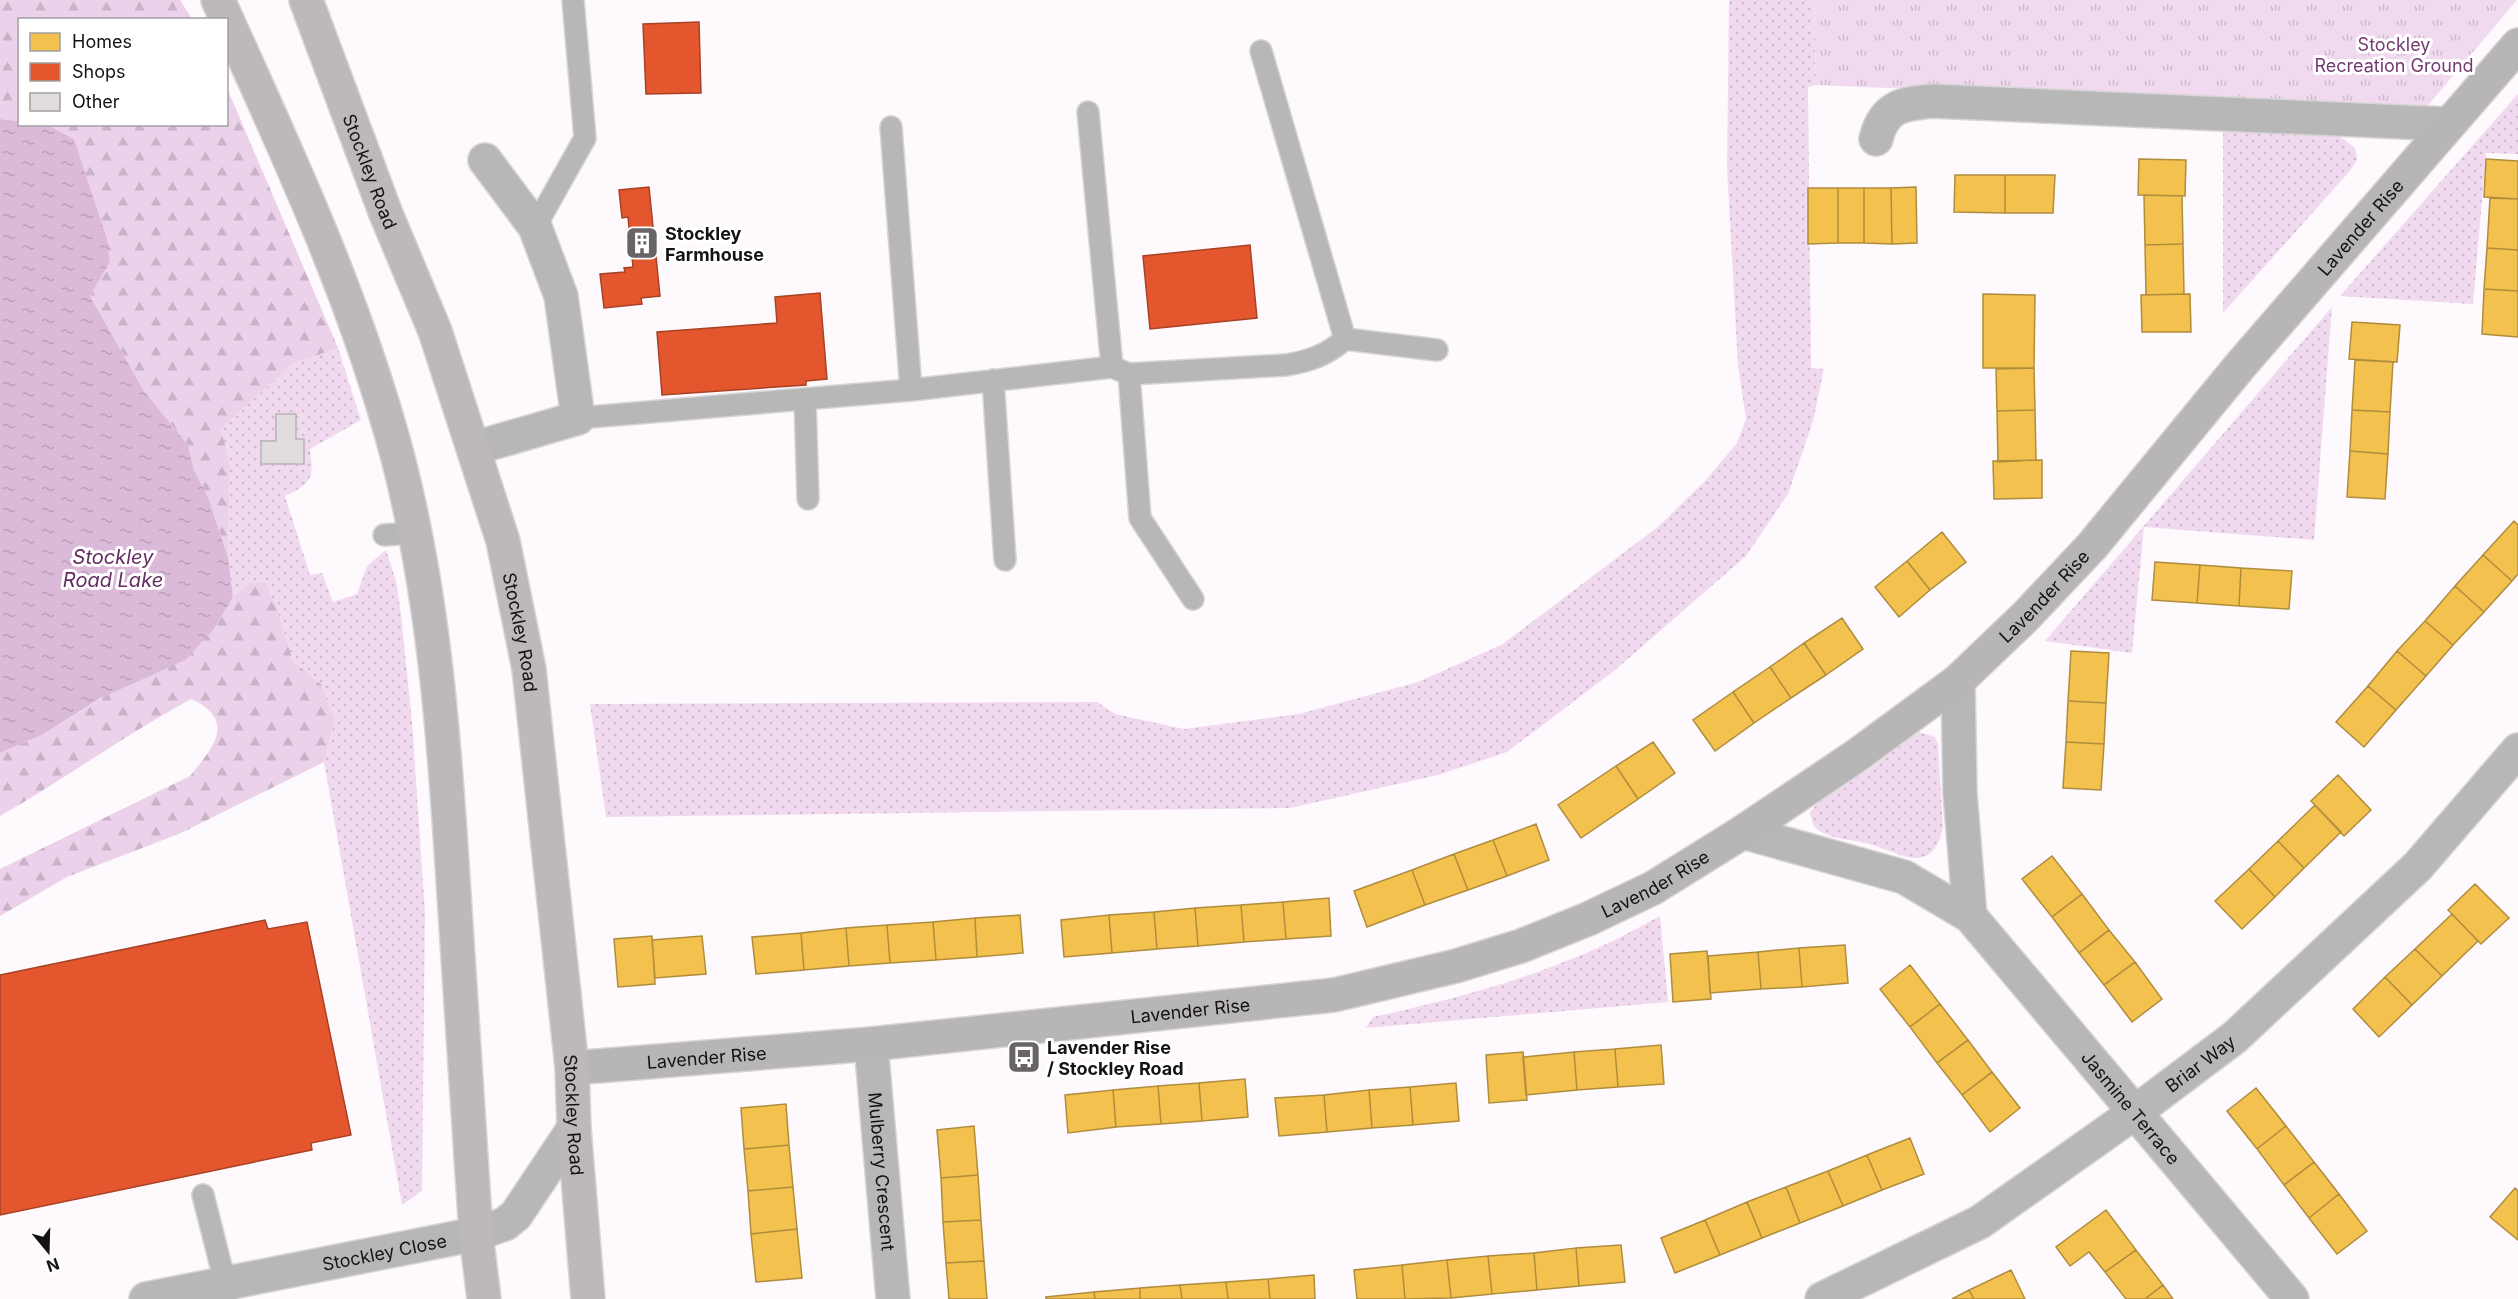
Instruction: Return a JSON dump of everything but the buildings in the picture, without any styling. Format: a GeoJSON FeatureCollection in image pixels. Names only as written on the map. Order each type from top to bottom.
{"type":"FeatureCollection","features":[{"type":"Feature","properties":{"kind":"main road"},"geometry":{"type":"LineString","coordinates":[[219,0],[227,18]]}},
{"type":"Feature","properties":{"kind":"main road","name":"Stockley Road"},"geometry":{"type":"LineString","coordinates":[[306,0],[386,214],[435,331],[475,448],[503,541],[529,669],[572,1068],[574,1128],[588,1299]]}},
{"type":"Feature","properties":{"kind":"main road"},"geometry":{"type":"LineString","coordinates":[[228,20],[309,202],[363,340],[398,458],[399,534],[431,617],[443,730],[476,1234],[484,1299]]}},
{"type":"Feature","properties":{"kind":"street","name":"Lavender Rise"},"geometry":{"type":"LineString","coordinates":[[572,1068],[871,1044],[1334,995],[1455,966],[1521,946],[1588,919],[1653,888],[1743,832],[1856,756],[1958,681],[2026,616],[2092,546],[2240,366],[2518,45]]}},
{"type":"Feature","properties":{"kind":"street"},"geometry":{"type":"LineString","coordinates":[[1875,139],[1879,127],[1890,112],[1906,104],[1932,101],[2448,124]]}},
{"type":"Feature","properties":{"kind":"street"},"geometry":{"type":"LineString","coordinates":[[475,448],[578,418],[561,296],[535,227],[485,160]]}},
{"type":"Feature","properties":{"kind":"street"},"geometry":{"type":"LineString","coordinates":[[1958,681],[1960,793],[1970,916]]}},
{"type":"Feature","properties":{"kind":"street","name":"Briar Way"},"geometry":{"type":"LineString","coordinates":[[1822,1299],[1980,1222],[2134,1113],[2235,1036],[2409,874],[2518,750]]}},
{"type":"Feature","properties":{"kind":"street","name":"Jasmine Terrace"},"geometry":{"type":"LineString","coordinates":[[1743,832],[1904,877],[1970,916],[2292,1299]]}},
{"type":"Feature","properties":{"kind":"street","name":"Mulberry Crescent"},"geometry":{"type":"LineString","coordinates":[[871,1044],[893,1299]]}},
{"type":"Feature","properties":{"kind":"street","name":"Stockley Close"},"geometry":{"type":"LineString","coordinates":[[146,1299],[227,1291],[476,1234],[505,1224],[516,1215],[574,1128]]}},
{"type":"Feature","properties":{"kind":"lane"},"geometry":{"type":"LineString","coordinates":[[535,227],[585,138],[573,0]]}},
{"type":"Feature","properties":{"kind":"lane"},"geometry":{"type":"LineString","coordinates":[[1262,51],[1345,339]]}},
{"type":"Feature","properties":{"kind":"lane"},"geometry":{"type":"LineString","coordinates":[[1088,112],[1140,518],[1193,598]]}},
{"type":"Feature","properties":{"kind":"lane"},"geometry":{"type":"LineString","coordinates":[[891,127],[911,390]]}},
{"type":"Feature","properties":{"kind":"lane"},"geometry":{"type":"LineString","coordinates":[[578,418],[1120,370],[1287,365],[1307,362],[1324,355],[1345,339],[1437,350]]}},
{"type":"Feature","properties":{"kind":"lane"},"geometry":{"type":"LineString","coordinates":[[993,380],[1005,560]]}},
{"type":"Feature","properties":{"kind":"lane"},"geometry":{"type":"LineString","coordinates":[[805,399],[808,499]]}},
{"type":"Feature","properties":{"kind":"lane"},"geometry":{"type":"LineString","coordinates":[[203,1195],[227,1291]]}},
{"type":"Feature","properties":{"kind":"green space"},"geometry":{"type":"Polygon","coordinates":[[[0,0],[180,0],[191,18],[18,18],[18,121],[0,119],[0,0]]]}},
{"type":"Feature","properties":{"kind":"green space"},"geometry":{"type":"Polygon","coordinates":[[[1729,0],[1814,0],[1816,85],[1808,87],[1811,368],[1824,369],[1813,421],[1788,494],[1746,556],[1614,671],[1507,752],[1438,775],[1290,808],[606,817],[590,704],[1097,702],[1115,714],[1184,729],[1299,714],[1418,682],[1503,644],[1659,526],[1704,482],[1737,443],[1746,419],[1738,365],[1727,168],[1729,0]]]}},
{"type":"Feature","properties":{"kind":"green space","name":"Stockley Recreation Ground"},"geometry":{"type":"Polygon","coordinates":[[[1814,0],[2517,0],[2424,110],[1816,85],[1814,0]]]}},
{"type":"Feature","properties":{"kind":"green space"},"geometry":{"type":"Polygon","coordinates":[[[228,90],[338,348],[292,364],[221,429],[230,464],[228,557],[208,497],[194,470],[188,445],[144,391],[90,296],[110,262],[74,139],[50,126],[228,126],[228,90]]]}},
{"type":"Feature","properties":{"kind":"green space"},"geometry":{"type":"Polygon","coordinates":[[[2518,94],[2518,154],[2486,153],[2473,304],[2340,296],[2518,94]]]}},
{"type":"Feature","properties":{"kind":"green space"},"geometry":{"type":"Polygon","coordinates":[[[2223,130],[2334,135],[2355,148],[2357,160],[2349,172],[2223,313],[2223,130]]]}},
{"type":"Feature","properties":{"kind":"green space"},"geometry":{"type":"Polygon","coordinates":[[[2332,307],[2314,540],[2144,527],[2132,653],[2045,641],[2332,307]]]}},
{"type":"Feature","properties":{"kind":"green space"},"geometry":{"type":"Polygon","coordinates":[[[338,348],[361,420],[310,449],[312,467],[309,479],[301,487],[285,496],[310,575],[322,573],[333,602],[357,594],[367,566],[386,550],[396,581],[412,722],[425,912],[422,1191],[402,1205],[324,762],[335,720],[321,684],[293,661],[277,609],[247,584],[233,597],[228,557],[230,464],[221,429],[292,364],[338,348]]]}},
{"type":"Feature","properties":{"kind":"green space"},"geometry":{"type":"Polygon","coordinates":[[[265,582],[277,609],[293,661],[321,684],[335,720],[324,762],[181,833],[67,877],[0,916],[0,869],[190,776],[213,744],[217,734],[217,725],[214,716],[205,707],[191,699],[0,816],[0,753],[42,735],[214,629],[233,597],[247,584],[265,582]]]}},
{"type":"Feature","properties":{"kind":"green space"},"geometry":{"type":"Polygon","coordinates":[[[1919,732],[1935,737],[1938,744],[1943,827],[1938,843],[1931,853],[1913,858],[1902,856],[1866,843],[1831,836],[1816,828],[1810,812],[1819,802],[1865,772],[1919,732]]]}},
{"type":"Feature","properties":{"kind":"green space"},"geometry":{"type":"Polygon","coordinates":[[[1660,916],[1668,1002],[1366,1028],[1373,1017],[1461,996],[1547,969],[1609,943],[1660,916]]]}},
{"type":"Feature","properties":{"kind":"water","name":"Stockley Road Lake"},"geometry":{"type":"Polygon","coordinates":[[[0,119],[18,121],[18,126],[50,126],[74,139],[107,239],[110,262],[90,296],[144,391],[188,445],[194,470],[208,497],[228,557],[233,597],[214,629],[185,660],[101,698],[42,735],[0,753],[0,119]]]}},
{"type":"Feature","properties":{"kind":"place","name":"Stockley Farmhouse"},"geometry":{"type":"Point","coordinates":[642,243]}},
{"type":"Feature","properties":{"kind":"place","name":"Lavender Rise / Stockley Road"},"geometry":{"type":"Point","coordinates":[1024,1057]}}]}
